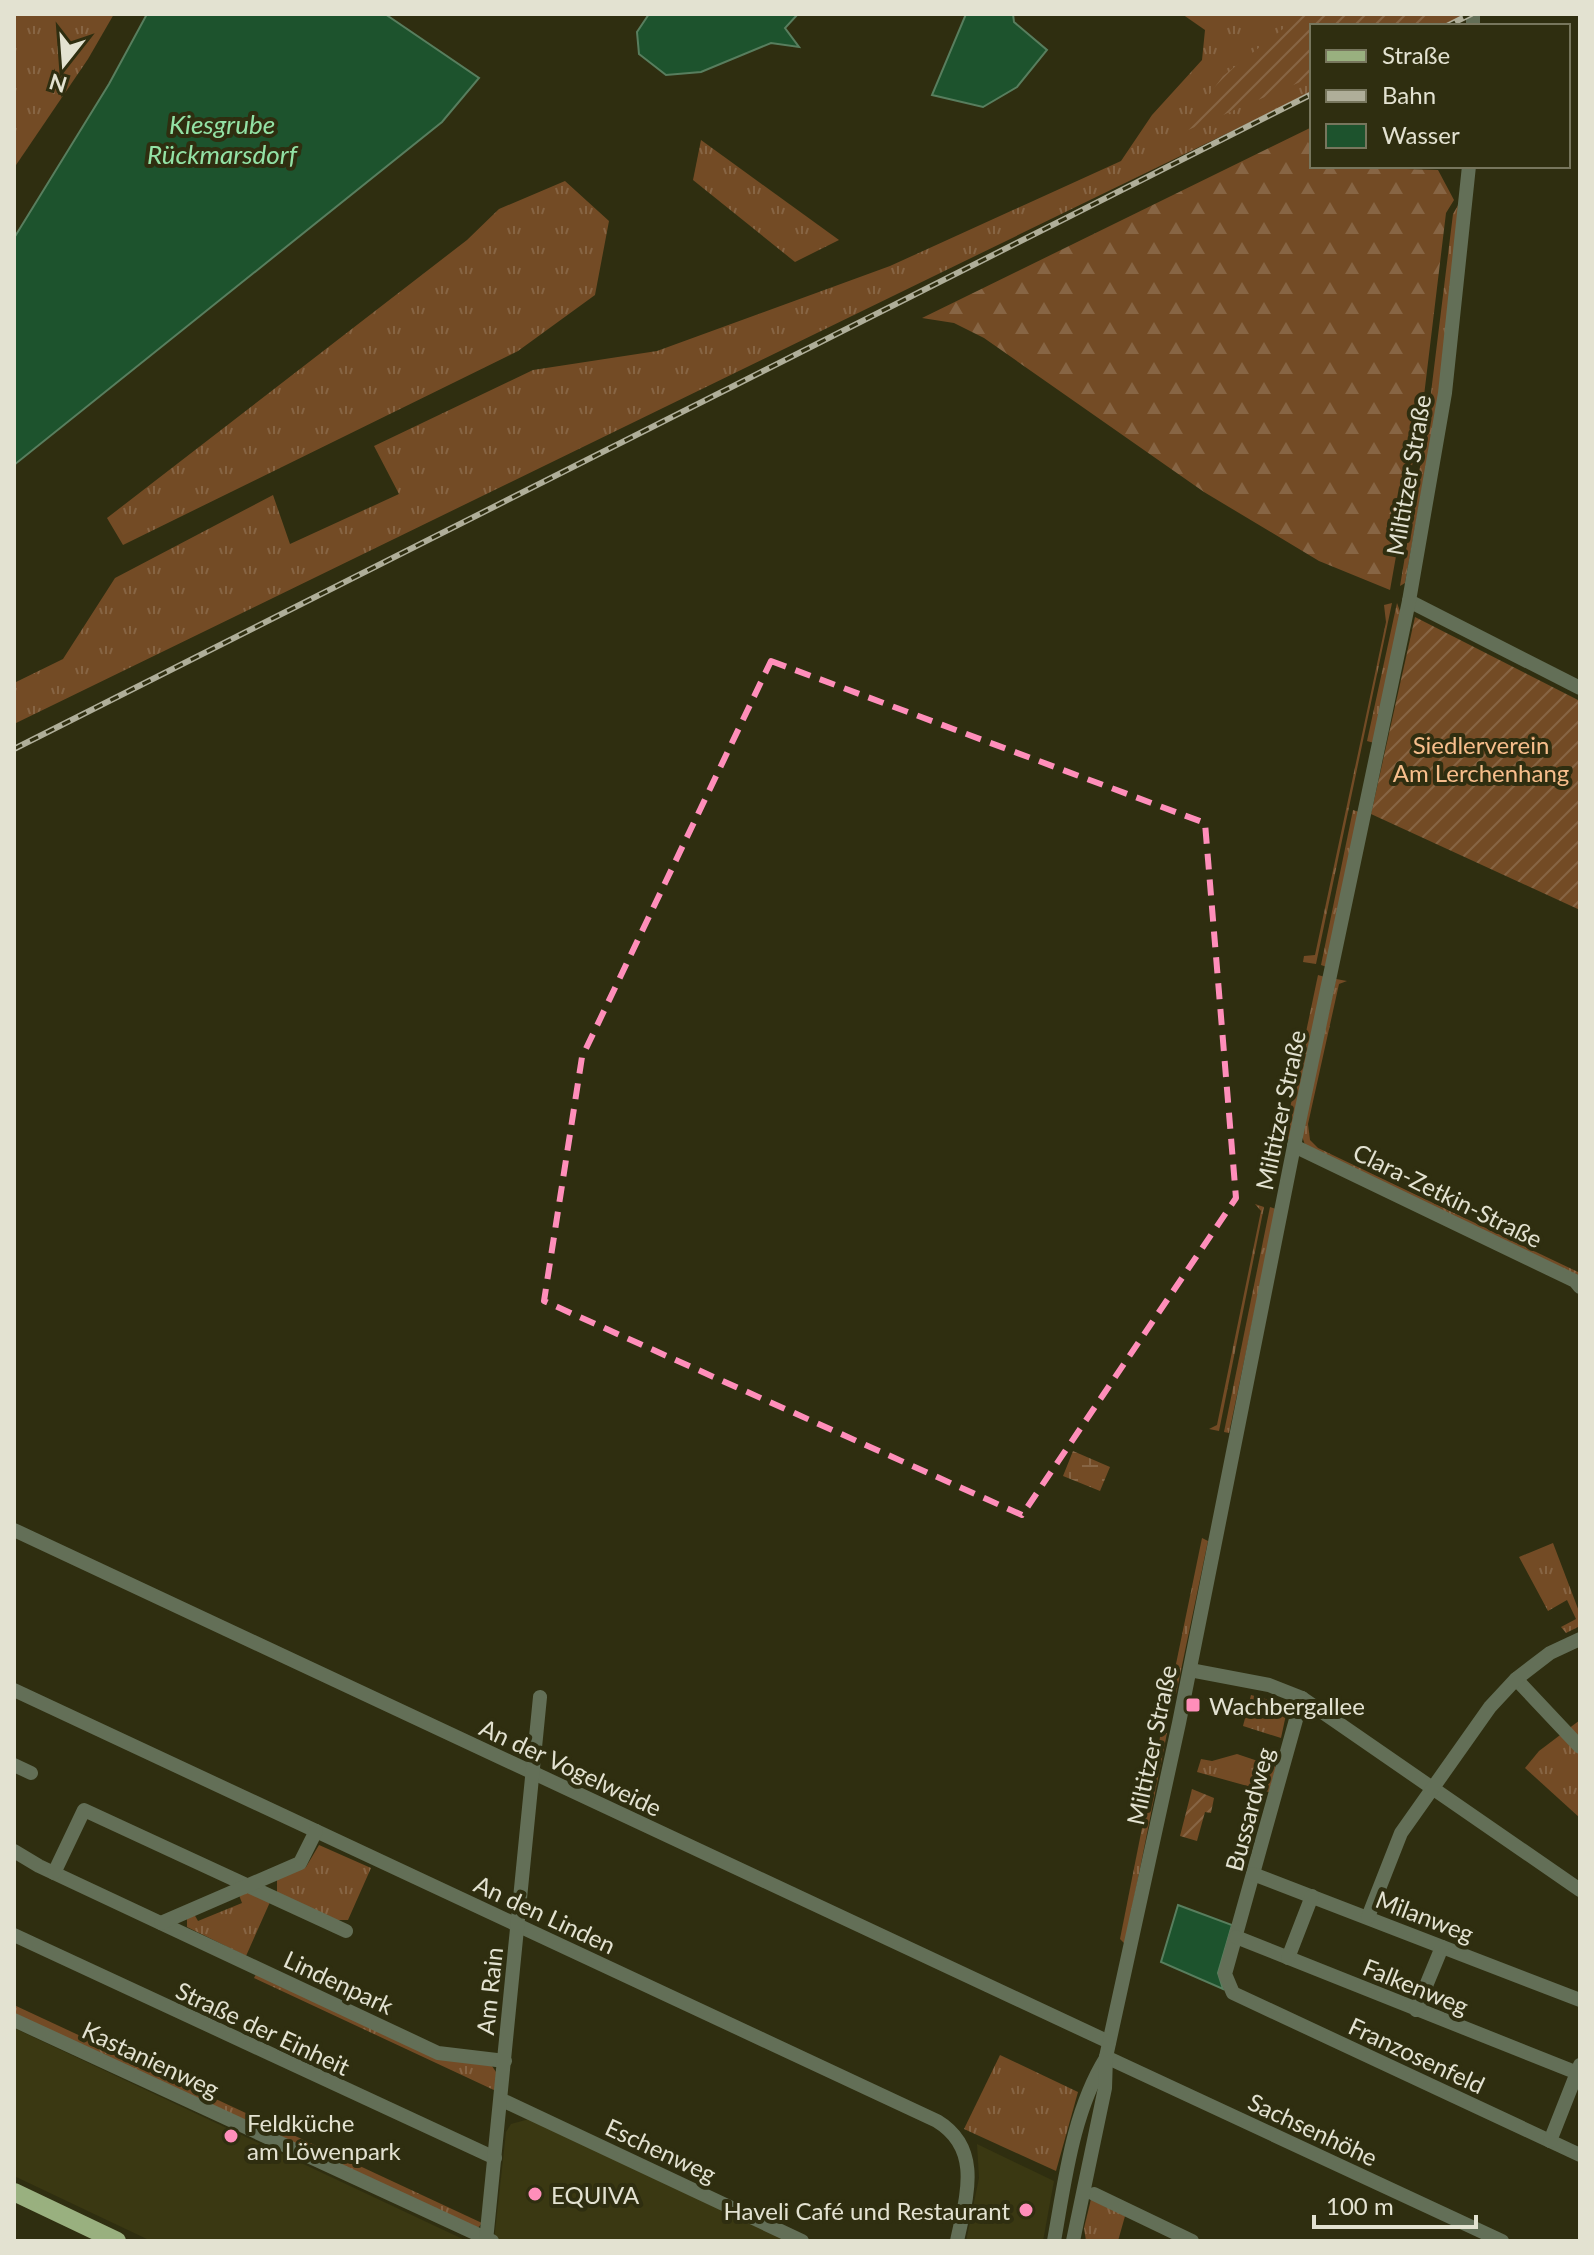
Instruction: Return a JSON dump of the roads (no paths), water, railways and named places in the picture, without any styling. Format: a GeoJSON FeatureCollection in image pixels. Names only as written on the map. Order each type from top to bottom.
{"type":"FeatureCollection","features":[{"type":"Feature","properties":{"kind":"main road"},"geometry":{"type":"LineString","coordinates":[[14,2192],[117,2241]]}},
{"type":"Feature","properties":{"kind":"street","name":"Miltitzer Straße"},"geometry":{"type":"LineString","coordinates":[[1073,2241],[1105,2088],[1108,2050],[1190,1670],[1294,1146],[1409,601],[1445,393],[1469,168]]}},
{"type":"Feature","properties":{"kind":"street"},"geometry":{"type":"LineString","coordinates":[[1409,601],[1580,688]]}},
{"type":"Feature","properties":{"kind":"street","name":"Clara-Zetkin-Straße"},"geometry":{"type":"LineString","coordinates":[[1294,1146],[1575,1281],[1580,1287]]}},
{"type":"Feature","properties":{"kind":"street","name":"An der Vogelweide"},"geometry":{"type":"LineString","coordinates":[[14,1530],[534,1774],[1108,2050]]}},
{"type":"Feature","properties":{"kind":"street"},"geometry":{"type":"LineString","coordinates":[[1368,1917],[1401,1833],[1490,1707],[1516,1679],[1550,1653],[1580,1639]]}},
{"type":"Feature","properties":{"kind":"street"},"geometry":{"type":"LineString","coordinates":[[1190,1670],[1269,1685],[1302,1698],[1580,1890]]}},
{"type":"Feature","properties":{"kind":"street"},"geometry":{"type":"LineString","coordinates":[[1516,1679],[1580,1747]]}},
{"type":"Feature","properties":{"kind":"street","name":"An den Linden"},"geometry":{"type":"LineString","coordinates":[[14,1690],[946,2127],[963,2147],[969,2171],[957,2241]]}},
{"type":"Feature","properties":{"kind":"street","name":"Am Rain"},"geometry":{"type":"LineString","coordinates":[[486,2241],[540,1697]]}},
{"type":"Feature","properties":{"kind":"street","name":"Bussardweg"},"geometry":{"type":"LineString","coordinates":[[1235,1995],[1225,1974],[1302,1698]]}},
{"type":"Feature","properties":{"kind":"street"},"geometry":{"type":"LineString","coordinates":[[14,1765],[31,1773]]}},
{"type":"Feature","properties":{"kind":"street","name":"Lindenpark"},"geometry":{"type":"LineString","coordinates":[[54,1873],[84,1810],[346,1931]]}},
{"type":"Feature","properties":{"kind":"street"},"geometry":{"type":"LineString","coordinates":[[161,1923],[300,1863],[316,1831]]}},
{"type":"Feature","properties":{"kind":"street","name":"Lindenpark"},"geometry":{"type":"LineString","coordinates":[[14,1851],[54,1873],[438,2053],[505,2061]]}},
{"type":"Feature","properties":{"kind":"street","name":"Milanweg"},"geometry":{"type":"LineString","coordinates":[[1253,1874],[1580,2000]]}},
{"type":"Feature","properties":{"kind":"street"},"geometry":{"type":"LineString","coordinates":[[1288,1958],[1312,1896]]}},
{"type":"Feature","properties":{"kind":"street","name":"Straße der Einheit"},"geometry":{"type":"LineString","coordinates":[[14,1935],[495,2158]]}},
{"type":"Feature","properties":{"kind":"street","name":"Falkenweg"},"geometry":{"type":"LineString","coordinates":[[1236,1937],[1416,2010],[1579,2070]]}},
{"type":"Feature","properties":{"kind":"street"},"geometry":{"type":"LineString","coordinates":[[1416,2010],[1442,1947]]}},
{"type":"Feature","properties":{"kind":"street","name":"Franzosenfeld"},"geometry":{"type":"LineString","coordinates":[[1235,1995],[1580,2155]]}},
{"type":"Feature","properties":{"kind":"street","name":"Kastanienweg"},"geometry":{"type":"LineString","coordinates":[[14,2020],[486,2241],[493,2241]]}},
{"type":"Feature","properties":{"kind":"street","name":"Miltitzer Straße"},"geometry":{"type":"LineString","coordinates":[[1054,2241],[1085,2104],[1093,2077],[1108,2050]]}},
{"type":"Feature","properties":{"kind":"street","name":"Sachsenhöhe"},"geometry":{"type":"LineString","coordinates":[[1108,2050],[1502,2241]]}},
{"type":"Feature","properties":{"kind":"street"},"geometry":{"type":"LineString","coordinates":[[1550,2141],[1579,2070]]}},
{"type":"Feature","properties":{"kind":"street","name":"Eschenweg"},"geometry":{"type":"LineString","coordinates":[[502,2100],[802,2241]]}},
{"type":"Feature","properties":{"kind":"street"},"geometry":{"type":"LineString","coordinates":[[1094,2194],[1192,2241]]}},
{"type":"Feature","properties":{"kind":"water","name":"Kiesgrube Rückmarsdorf"},"geometry":{"type":"Polygon","coordinates":[[[147,14],[385,14],[479,78],[442,122],[14,465],[14,238],[109,84],[147,14]]]}},
{"type":"Feature","properties":{"kind":"water"},"geometry":{"type":"Polygon","coordinates":[[[649,14],[798,14],[785,28],[799,47],[771,43],[701,72],[666,75],[639,54],[637,32],[649,14]]]}},
{"type":"Feature","properties":{"kind":"water"},"geometry":{"type":"Polygon","coordinates":[[[966,14],[1013,14],[1014,22],[1047,50],[1017,87],[983,107],[932,95],[966,14]]]}},
{"type":"Feature","properties":{"kind":"water"},"geometry":{"type":"Polygon","coordinates":[[[1178,1905],[1232,1925],[1218,1973],[1223,1989],[1161,1962],[1178,1905]]]}},
{"type":"Feature","properties":{"kind":"railway"},"geometry":{"type":"LineString","coordinates":[[1451,24],[1471,14]]}},
{"type":"Feature","properties":{"kind":"railway"},"geometry":{"type":"LineString","coordinates":[[14,749],[1310,95]]}},
{"type":"Feature","properties":{"kind":"place","name":"Wachbergallee"},"geometry":{"type":"Point","coordinates":[1193,1705]}},
{"type":"Feature","properties":{"kind":"place","name":"Feldküche am Löwenpark"},"geometry":{"type":"Point","coordinates":[231,2136]}},
{"type":"Feature","properties":{"kind":"place","name":"EQUIVA"},"geometry":{"type":"Point","coordinates":[535,2194]}},
{"type":"Feature","properties":{"kind":"place","name":"Haveli Café und Restaurant"},"geometry":{"type":"Point","coordinates":[1026,2210]}},
{"type":"Feature","properties":{"kind":"park label","name":"Siedlerverein Am Lerchenhang"},"geometry":{"type":"Point","coordinates":[1481,758]}}]}
